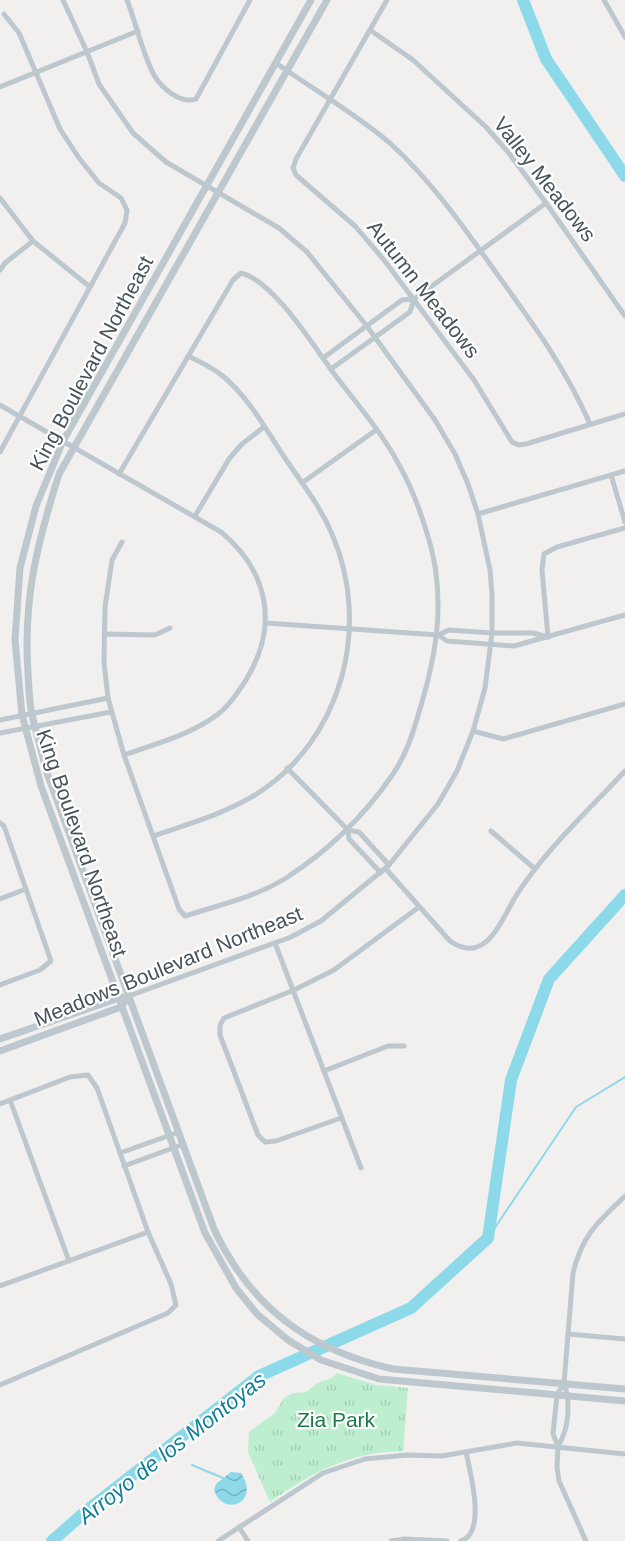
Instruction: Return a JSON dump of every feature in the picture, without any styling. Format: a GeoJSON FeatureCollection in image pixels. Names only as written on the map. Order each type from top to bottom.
{"type":"FeatureCollection","features":[{"type":"Feature","properties":{"kind":"street","name":"Meadows Boulevard Northeast"},"geometry":{"type":"LineString","coordinates":[[0,1039],[118,997],[129,996],[291,937],[321,921],[385,869],[438,804],[457,771],[473,731],[485,688],[492,633],[490,570],[478,514],[455,454],[435,420],[366,325],[307,252],[279,228],[166,162],[133,133],[99,84],[63,0]]}},
{"type":"Feature","properties":{"kind":"street"},"geometry":{"type":"LineString","coordinates":[[127,0],[154,76],[166,90],[184,100],[196,99],[250,0]]}},
{"type":"Feature","properties":{"kind":"street","name":"King Boulevard Northeast"},"geometry":{"type":"LineString","coordinates":[[311,0],[63,441],[36,506],[20,568],[15,640],[22,715],[41,786],[205,1233],[236,1288],[257,1314],[321,1360],[379,1379],[625,1401]]}},
{"type":"Feature","properties":{"kind":"street","name":"King Boulevard Northeast"},"geometry":{"type":"LineString","coordinates":[[327,0],[59,474],[38,545],[31,579],[27,615],[27,652],[32,713],[47,773],[214,1229],[225,1252],[256,1296],[286,1322],[330,1349],[350,1358],[393,1369],[625,1389]]}},
{"type":"Feature","properties":{"kind":"street"},"geometry":{"type":"LineString","coordinates":[[330,98],[387,0]]}},
{"type":"Feature","properties":{"kind":"street"},"geometry":{"type":"LineString","coordinates":[[604,0],[625,37]]}},
{"type":"Feature","properties":{"kind":"street"},"geometry":{"type":"LineString","coordinates":[[0,452],[125,224],[127,210],[121,198],[99,183],[60,129],[19,33],[4,15]]}},
{"type":"Feature","properties":{"kind":"street","name":"Valley Meadows"},"geometry":{"type":"LineString","coordinates":[[370,30],[413,60],[486,127],[546,202],[625,316]]}},
{"type":"Feature","properties":{"kind":"street"},"geometry":{"type":"LineString","coordinates":[[0,87],[138,32]]}},
{"type":"Feature","properties":{"kind":"street"},"geometry":{"type":"LineString","coordinates":[[276,63],[330,98],[390,144],[421,174],[452,211],[547,343],[576,392],[590,424],[625,414]]}},
{"type":"Feature","properties":{"kind":"street","name":"Autumn Meadows"},"geometry":{"type":"LineString","coordinates":[[330,98],[296,159],[293,168],[296,175],[355,226],[384,260],[474,380],[513,443],[526,444],[590,424]]}},
{"type":"Feature","properties":{"kind":"street"},"geometry":{"type":"LineString","coordinates":[[0,198],[33,241],[90,287]]}},
{"type":"Feature","properties":{"kind":"street"},"geometry":{"type":"LineString","coordinates":[[323,358],[402,300],[414,298],[546,202]]}},
{"type":"Feature","properties":{"kind":"street"},"geometry":{"type":"LineString","coordinates":[[0,270],[5,263],[33,241]]}},
{"type":"Feature","properties":{"kind":"street"},"geometry":{"type":"LineString","coordinates":[[119,474],[233,280],[241,273],[251,276],[295,320],[398,463],[413,494],[427,532],[436,572],[438,635],[431,673],[411,740],[394,773],[348,830],[287,878],[256,894],[185,916],[179,909],[124,755],[108,698],[104,634],[105,607],[112,560],[122,542]]}},
{"type":"Feature","properties":{"kind":"street"},"geometry":{"type":"LineString","coordinates":[[331,369],[410,312],[414,298]]}},
{"type":"Feature","properties":{"kind":"street"},"geometry":{"type":"LineString","coordinates":[[154,836],[228,810],[256,794],[287,768],[302,752],[331,710],[347,658],[350,630],[350,609],[341,558],[332,533],[317,504],[240,393],[209,366],[188,356]]}},
{"type":"Feature","properties":{"kind":"street"},"geometry":{"type":"LineString","coordinates":[[0,405],[195,516],[231,540],[250,562],[261,586],[266,623],[252,670],[238,692],[219,714],[202,725],[124,755]]}},
{"type":"Feature","properties":{"kind":"street"},"geometry":{"type":"LineString","coordinates":[[195,516],[229,459],[242,444],[264,427]]}},
{"type":"Feature","properties":{"kind":"street"},"geometry":{"type":"LineString","coordinates":[[303,483],[376,430]]}},
{"type":"Feature","properties":{"kind":"street"},"geometry":{"type":"LineString","coordinates":[[478,514],[625,471]]}},
{"type":"Feature","properties":{"kind":"street"},"geometry":{"type":"LineString","coordinates":[[611,476],[625,522]]}},
{"type":"Feature","properties":{"kind":"street"},"geometry":{"type":"LineString","coordinates":[[548,637],[542,570],[544,554],[557,547],[625,528]]}},
{"type":"Feature","properties":{"kind":"street"},"geometry":{"type":"LineString","coordinates":[[438,635],[447,641],[514,646],[625,615]]}},
{"type":"Feature","properties":{"kind":"street"},"geometry":{"type":"LineString","coordinates":[[266,623],[438,635],[449,630],[533,633],[548,637]]}},
{"type":"Feature","properties":{"kind":"street"},"geometry":{"type":"LineString","coordinates":[[104,634],[155,635],[170,628]]}},
{"type":"Feature","properties":{"kind":"street"},"geometry":{"type":"LineString","coordinates":[[0,720],[108,698]]}},
{"type":"Feature","properties":{"kind":"street"},"geometry":{"type":"LineString","coordinates":[[473,731],[503,739],[625,704]]}},
{"type":"Feature","properties":{"kind":"street"},"geometry":{"type":"LineString","coordinates":[[0,733],[111,712]]}},
{"type":"Feature","properties":{"kind":"street"},"geometry":{"type":"LineString","coordinates":[[287,768],[348,830],[359,832],[385,869],[450,940],[460,947],[471,949],[483,945],[490,938],[546,854],[625,771]]}},
{"type":"Feature","properties":{"kind":"street"},"geometry":{"type":"LineString","coordinates":[[0,823],[4,826],[51,961],[40,970],[0,985]]}},
{"type":"Feature","properties":{"kind":"street"},"geometry":{"type":"LineString","coordinates":[[348,830],[349,839],[385,869]]}},
{"type":"Feature","properties":{"kind":"street"},"geometry":{"type":"LineString","coordinates":[[491,831],[536,869]]}},
{"type":"Feature","properties":{"kind":"street"},"geometry":{"type":"LineString","coordinates":[[0,899],[26,889]]}},
{"type":"Feature","properties":{"kind":"street"},"geometry":{"type":"LineString","coordinates":[[340,1118],[276,1141],[265,1142],[258,1135],[220,1035],[220,1025],[224,1018],[294,990],[334,970],[419,907]]}},
{"type":"Feature","properties":{"kind":"street"},"geometry":{"type":"LineString","coordinates":[[275,942],[340,1118],[361,1168]]}},
{"type":"Feature","properties":{"kind":"street","name":"Meadows Boulevard Northeast"},"geometry":{"type":"LineString","coordinates":[[0,1051],[122,1007],[129,996]]}},
{"type":"Feature","properties":{"kind":"street"},"geometry":{"type":"LineString","coordinates":[[324,1071],[388,1046],[404,1047]]}},
{"type":"Feature","properties":{"kind":"street"},"geometry":{"type":"LineString","coordinates":[[0,1104],[70,1077],[88,1075],[97,1088],[148,1232],[171,1284],[176,1305],[168,1313],[0,1385]]}},
{"type":"Feature","properties":{"kind":"street"},"geometry":{"type":"LineString","coordinates":[[10,1100],[69,1261]]}},
{"type":"Feature","properties":{"kind":"street"},"geometry":{"type":"LineString","coordinates":[[120,1152],[179,1132]]}},
{"type":"Feature","properties":{"kind":"street"},"geometry":{"type":"LineString","coordinates":[[124,1166],[184,1144]]}},
{"type":"Feature","properties":{"kind":"street"},"geometry":{"type":"LineString","coordinates":[[558,1446],[565,1435],[568,1396],[564,1383],[573,1273],[581,1246],[597,1223],[625,1196]]}},
{"type":"Feature","properties":{"kind":"street"},"geometry":{"type":"LineString","coordinates":[[0,1286],[148,1232]]}},
{"type":"Feature","properties":{"kind":"street"},"geometry":{"type":"LineString","coordinates":[[568,1334],[625,1338]]}},
{"type":"Feature","properties":{"kind":"street"},"geometry":{"type":"LineString","coordinates":[[564,1383],[557,1395],[553,1434],[558,1446],[557,1467],[559,1481],[586,1541]]}},
{"type":"Feature","properties":{"kind":"street"},"geometry":{"type":"LineString","coordinates":[[219,1541],[323,1473],[345,1464],[380,1456],[442,1456],[517,1443],[625,1454]]}},
{"type":"Feature","properties":{"kind":"street"},"geometry":{"type":"LineString","coordinates":[[461,1541],[468,1539],[471,1534],[476,1501],[466,1452]]}},
{"type":"Feature","properties":{"kind":"street"},"geometry":{"type":"LineString","coordinates":[[238,1527],[248,1541]]}},
{"type":"Feature","properties":{"kind":"street"},"geometry":{"type":"LineString","coordinates":[[391,1541],[404,1539],[447,1541]]}},
{"type":"Feature","properties":{"kind":"green space","name":"Zia Park"},"geometry":{"type":"Polygon","coordinates":[[[337,1373],[376,1385],[408,1388],[403,1451],[365,1455],[332,1466],[270,1502],[248,1452],[249,1432],[275,1413],[284,1398],[293,1393],[306,1392],[317,1383],[332,1378],[337,1373]]]}},
{"type":"Feature","properties":{"kind":"water"},"geometry":{"type":"Polygon","coordinates":[[[231,1472],[241,1473],[246,1483],[244,1499],[232,1505],[219,1499],[214,1490],[216,1484],[231,1472]]]}},
{"type":"Feature","properties":{"kind":"waterway","name":"Arroyo de los Montoyas"},"geometry":{"type":"LineString","coordinates":[[523,0],[546,59],[625,176]]}},
{"type":"Feature","properties":{"kind":"waterway","name":"Arroyo de los Montoyas"},"geometry":{"type":"LineString","coordinates":[[52,1541],[85,1512],[259,1376],[411,1308],[488,1238],[511,1080],[549,979],[625,895]]}},
{"type":"Feature","properties":{"kind":"waterway"},"geometry":{"type":"LineString","coordinates":[[488,1238],[576,1107],[625,1077]]}},
{"type":"Feature","properties":{"kind":"waterway"},"geometry":{"type":"LineString","coordinates":[[192,1465],[223,1478]]}}]}
